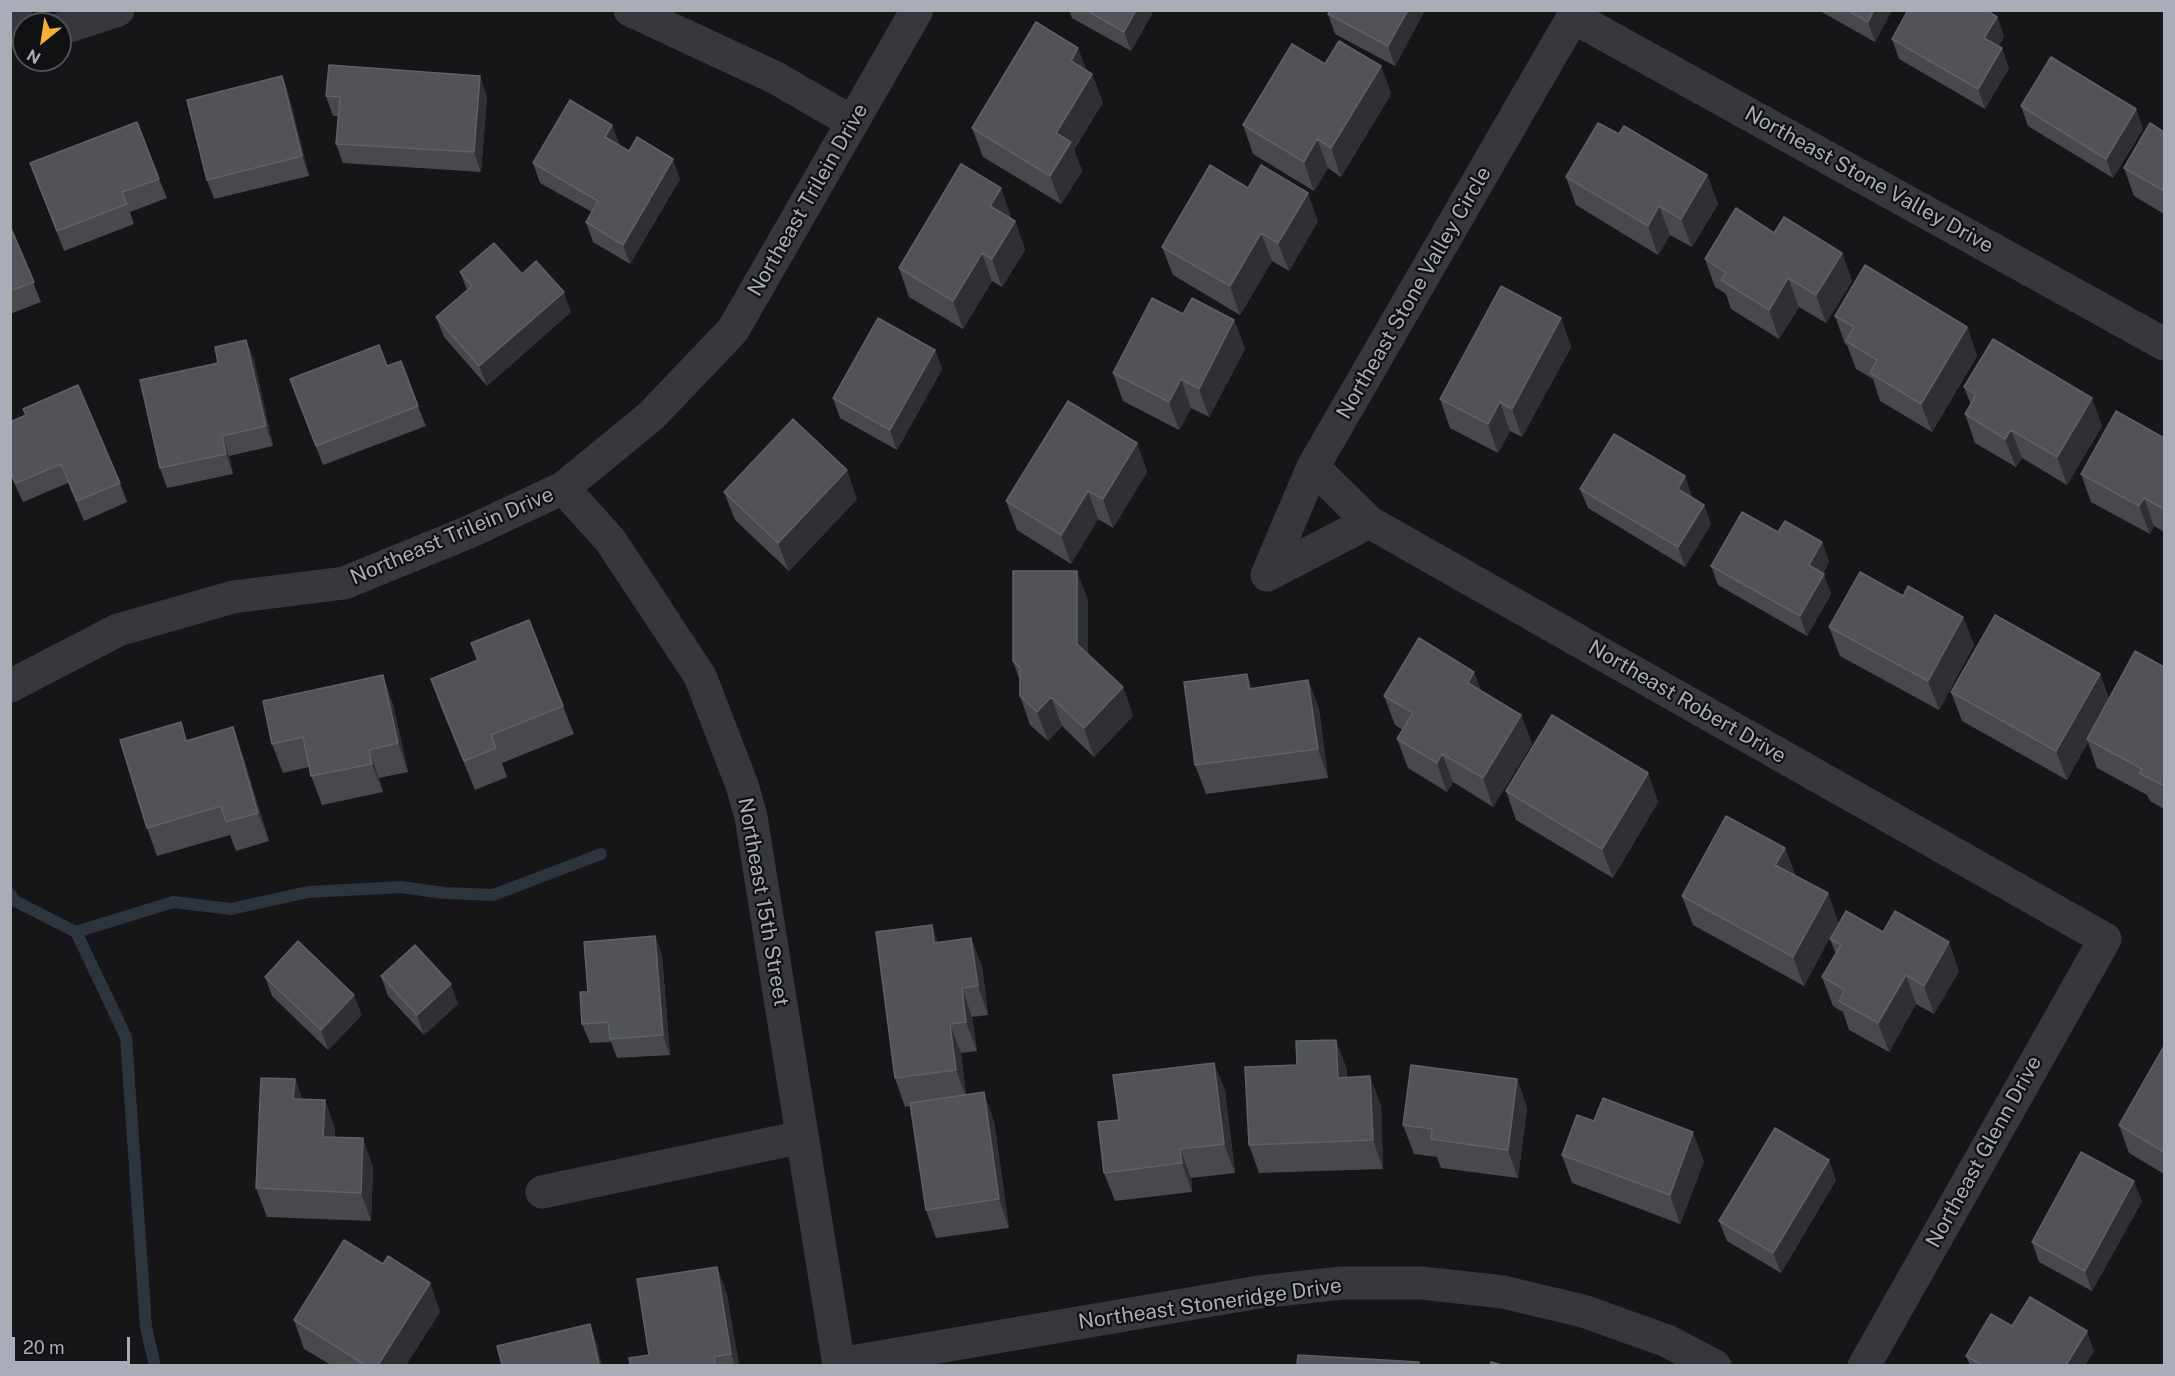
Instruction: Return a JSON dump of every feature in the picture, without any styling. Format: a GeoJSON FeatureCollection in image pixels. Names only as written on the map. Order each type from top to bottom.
{"type":"FeatureCollection","features":[{"type":"Feature","properties":{"kind":"street"},"geometry":{"type":"LineString","coordinates":[[72,25],[118,10]]}},
{"type":"Feature","properties":{"kind":"street"},"geometry":{"type":"LineString","coordinates":[[630,10],[776,78],[852,122]]}},
{"type":"Feature","properties":{"kind":"street","name":"Northeast Trilein Drive"},"geometry":{"type":"LineString","coordinates":[[10,687],[118,630],[233,597],[344,583],[469,532],[563,488],[651,416],[733,330],[917,10]]}},
{"type":"Feature","properties":{"kind":"street","name":"Northeast Stone Valley Drive"},"geometry":{"type":"LineString","coordinates":[[1573,16],[2164,344]]}},
{"type":"Feature","properties":{"kind":"street","name":"Northeast Stone Valley Circle"},"geometry":{"type":"LineString","coordinates":[[1369,522],[1267,575],[1313,467],[1573,16]]}},
{"type":"Feature","properties":{"kind":"street","name":"Northeast Robert Drive"},"geometry":{"type":"LineString","coordinates":[[1313,467],[1369,522],[2105,939]]}},
{"type":"Feature","properties":{"kind":"street","name":"Northeast 15th Street"},"geometry":{"type":"LineString","coordinates":[[563,488],[610,540],[700,676],[742,785],[751,817],[839,1365]]}},
{"type":"Feature","properties":{"kind":"street","name":"Northeast Glenn Drive"},"geometry":{"type":"LineString","coordinates":[[1864,1365],[2105,939]]}},
{"type":"Feature","properties":{"kind":"street"},"geometry":{"type":"LineString","coordinates":[[542,1192],[802,1137]]}},
{"type":"Feature","properties":{"kind":"street","name":"Northeast Stoneridge Drive"},"geometry":{"type":"LineString","coordinates":[[839,1365],[1259,1292],[1342,1283],[1422,1283],[1503,1292],[1583,1311],[1666,1341],[1715,1365]]}},
{"type":"Feature","properties":{"kind":"building"},"geometry":{"type":"Polygon","coordinates":[[[1086,10],[1136,10],[1124,32],[1086,10]]]}},
{"type":"Feature","properties":{"kind":"building"},"geometry":{"type":"Polygon","coordinates":[[[1330,10],[1408,10],[1388,46],[1328,14],[1330,10]]]}},
{"type":"Feature","properties":{"kind":"building"},"geometry":{"type":"Polygon","coordinates":[[[1847,10],[1874,10],[1868,22],[1847,10]]]}},
{"type":"Feature","properties":{"kind":"building"},"geometry":{"type":"Polygon","coordinates":[[[1908,10],[1986,10],[1997,17],[1984,38],[2002,48],[1978,89],[1892,39],[1908,10]]]}},
{"type":"Feature","properties":{"kind":"building"},"geometry":{"type":"Polygon","coordinates":[[[1036,22],[1078,48],[1071,61],[1092,74],[1056,133],[1071,142],[1050,176],[972,128],[1036,22]]]}},
{"type":"Feature","properties":{"kind":"building"},"geometry":{"type":"Polygon","coordinates":[[[1339,41],[1381,66],[1331,148],[1317,139],[1304,162],[1243,125],[1292,44],[1325,64],[1339,41]]]}},
{"type":"Feature","properties":{"kind":"building"},"geometry":{"type":"Polygon","coordinates":[[[2051,57],[2136,109],[2106,159],[2021,106],[2051,57]]]}},
{"type":"Feature","properties":{"kind":"building"},"geometry":{"type":"Polygon","coordinates":[[[329,65],[480,76],[474,152],[336,144],[340,97],[326,96],[329,65]]]}},
{"type":"Feature","properties":{"kind":"building"},"geometry":{"type":"Polygon","coordinates":[[[282,76],[302,156],[207,180],[187,100],[282,76]]]}},
{"type":"Feature","properties":{"kind":"building"},"geometry":{"type":"Polygon","coordinates":[[[570,100],[612,125],[605,137],[629,151],[637,137],[673,159],[623,245],[586,222],[598,201],[533,163],[570,100]]]}},
{"type":"Feature","properties":{"kind":"building"},"geometry":{"type":"Polygon","coordinates":[[[137,122],[159,179],[122,192],[127,204],[57,231],[30,163],[137,122]]]}},
{"type":"Feature","properties":{"kind":"building"},"geometry":{"type":"Polygon","coordinates":[[[1598,123],[1619,134],[1624,126],[1707,175],[1681,219],[1659,206],[1648,226],[1566,177],[1598,123]]]}},
{"type":"Feature","properties":{"kind":"building"},"geometry":{"type":"Polygon","coordinates":[[[2150,123],[2164,132],[2164,191],[2124,168],[2150,123]]]}},
{"type":"Feature","properties":{"kind":"building"},"geometry":{"type":"Polygon","coordinates":[[[961,164],[1001,188],[990,206],[1015,221],[992,259],[982,253],[953,301],[899,268],[961,164]]]}},
{"type":"Feature","properties":{"kind":"building"},"geometry":{"type":"Polygon","coordinates":[[[1210,165],[1248,188],[1261,165],[1308,193],[1278,243],[1261,233],[1230,286],[1162,247],[1210,165]]]}},
{"type":"Feature","properties":{"kind":"building"},"geometry":{"type":"Polygon","coordinates":[[[1736,208],[1774,233],[1784,217],[1842,253],[1816,295],[1788,278],[1769,310],[1721,280],[1726,273],[1705,259],[1736,208]]]}},
{"type":"Feature","properties":{"kind":"building"},"geometry":{"type":"Polygon","coordinates":[[[10,226],[34,282],[10,291],[10,226]]]}},
{"type":"Feature","properties":{"kind":"building"},"geometry":{"type":"Polygon","coordinates":[[[494,243],[522,274],[536,261],[564,292],[479,366],[436,317],[472,286],[460,272],[494,243]]]}},
{"type":"Feature","properties":{"kind":"building"},"geometry":{"type":"Polygon","coordinates":[[[1865,265],[1967,327],[1921,404],[1870,373],[1877,360],[1846,341],[1854,327],[1835,316],[1865,265]]]}},
{"type":"Feature","properties":{"kind":"building"},"geometry":{"type":"Polygon","coordinates":[[[1501,286],[1561,318],[1512,409],[1500,402],[1488,424],[1440,399],[1501,286]]]}},
{"type":"Feature","properties":{"kind":"building"},"geometry":{"type":"Polygon","coordinates":[[[1152,298],[1183,314],[1192,298],[1234,320],[1199,389],[1181,379],[1169,402],[1113,373],[1152,298]]]}},
{"type":"Feature","properties":{"kind":"building"},"geometry":{"type":"Polygon","coordinates":[[[878,318],[935,350],[890,430],[833,398],[878,318]]]}},
{"type":"Feature","properties":{"kind":"building"},"geometry":{"type":"Polygon","coordinates":[[[1993,339],[2092,398],[2057,457],[2011,430],[2005,439],[1965,414],[1976,395],[1964,387],[1993,339]]]}},
{"type":"Feature","properties":{"kind":"building"},"geometry":{"type":"Polygon","coordinates":[[[246,340],[266,426],[222,436],[226,454],[160,468],[140,380],[218,363],[215,347],[246,340]]]}},
{"type":"Feature","properties":{"kind":"building"},"geometry":{"type":"Polygon","coordinates":[[[379,345],[387,366],[401,361],[418,406],[316,446],[290,379],[379,345]]]}},
{"type":"Feature","properties":{"kind":"building"},"geometry":{"type":"Polygon","coordinates":[[[78,385],[120,483],[77,501],[61,464],[16,483],[10,471],[10,422],[26,415],[23,409],[78,385]]]}},
{"type":"Feature","properties":{"kind":"building"},"geometry":{"type":"Polygon","coordinates":[[[1068,401],[1137,443],[1103,499],[1088,491],[1061,535],[1006,501],[1068,401]]]}},
{"type":"Feature","properties":{"kind":"building"},"geometry":{"type":"Polygon","coordinates":[[[2116,411],[2164,438],[2164,509],[2144,498],[2139,506],[2081,474],[2116,411]]]}},
{"type":"Feature","properties":{"kind":"building"},"geometry":{"type":"Polygon","coordinates":[[[793,419],[847,470],[778,543],[724,492],[793,419]]]}},
{"type":"Feature","properties":{"kind":"building"},"geometry":{"type":"Polygon","coordinates":[[[1614,434],[1685,476],[1678,489],[1704,505],[1678,547],[1580,489],[1614,434]]]}},
{"type":"Feature","properties":{"kind":"building"},"geometry":{"type":"Polygon","coordinates":[[[1742,512],[1778,532],[1785,521],[1822,542],[1809,565],[1824,574],[1800,616],[1711,566],[1742,512]]]}},
{"type":"Feature","properties":{"kind":"building"},"geometry":{"type":"Polygon","coordinates":[[[1013,571],[1077,571],[1077,644],[1123,687],[1084,728],[1051,697],[1037,712],[1020,696],[1020,668],[1013,661],[1013,571]]]}},
{"type":"Feature","properties":{"kind":"building"},"geometry":{"type":"Polygon","coordinates":[[[1860,572],[1903,596],[1908,586],[1963,617],[1928,681],[1829,627],[1860,572]]]}},
{"type":"Feature","properties":{"kind":"building"},"geometry":{"type":"Polygon","coordinates":[[[1995,615],[2100,674],[2056,751],[1951,692],[1995,615]]]}},
{"type":"Feature","properties":{"kind":"building"},"geometry":{"type":"Polygon","coordinates":[[[529,620],[563,706],[491,735],[496,748],[464,761],[431,679],[478,660],[471,643],[529,620]]]}},
{"type":"Feature","properties":{"kind":"building"},"geometry":{"type":"Polygon","coordinates":[[[1419,638],[1474,672],[1468,683],[1521,715],[1483,778],[1442,754],[1437,763],[1397,739],[1413,713],[1384,696],[1419,638]]]}},
{"type":"Feature","properties":{"kind":"building"},"geometry":{"type":"Polygon","coordinates":[[[2135,651],[2164,667],[2164,786],[2139,773],[2142,769],[2087,739],[2135,651]]]}},
{"type":"Feature","properties":{"kind":"building"},"geometry":{"type":"Polygon","coordinates":[[[1247,674],[1249,689],[1308,680],[1318,749],[1195,765],[1184,682],[1247,674]]]}},
{"type":"Feature","properties":{"kind":"building"},"geometry":{"type":"Polygon","coordinates":[[[383,675],[398,743],[369,750],[372,764],[311,776],[303,737],[272,744],[263,701],[383,675]]]}},
{"type":"Feature","properties":{"kind":"building"},"geometry":{"type":"Polygon","coordinates":[[[1552,715],[1648,773],[1602,849],[1506,791],[1552,715]]]}},
{"type":"Feature","properties":{"kind":"building"},"geometry":{"type":"Polygon","coordinates":[[[181,722],[186,741],[233,727],[258,813],[226,822],[221,806],[147,828],[120,740],[181,722]]]}},
{"type":"Feature","properties":{"kind":"building"},"geometry":{"type":"Polygon","coordinates":[[[1726,816],[1785,848],[1775,865],[1828,893],[1793,957],[1682,896],[1726,816]]]}},
{"type":"Feature","properties":{"kind":"building"},"geometry":{"type":"Polygon","coordinates":[[[1846,911],[1883,932],[1895,911],[1949,942],[1924,986],[1906,975],[1878,1023],[1839,1001],[1845,990],[1822,977],[1841,945],[1830,939],[1846,911]]]}},
{"type":"Feature","properties":{"kind":"building"},"geometry":{"type":"Polygon","coordinates":[[[932,925],[934,943],[971,938],[978,986],[962,988],[966,1022],[950,1024],[956,1070],[895,1078],[876,932],[932,925]]]}},
{"type":"Feature","properties":{"kind":"building"},"geometry":{"type":"Polygon","coordinates":[[[655,936],[663,1035],[610,1039],[608,1022],[582,1024],[580,992],[588,992],[584,942],[655,936]]]}},
{"type":"Feature","properties":{"kind":"building"},"geometry":{"type":"Polygon","coordinates":[[[298,941],[354,995],[321,1030],[265,977],[298,941]]]}},
{"type":"Feature","properties":{"kind":"building"},"geometry":{"type":"Polygon","coordinates":[[[415,945],[451,984],[417,1015],[381,976],[415,945]]]}},
{"type":"Feature","properties":{"kind":"building"},"geometry":{"type":"Polygon","coordinates":[[[1336,1040],[1338,1078],[1370,1076],[1373,1140],[1249,1145],[1245,1067],[1297,1065],[1296,1041],[1336,1040]]]}},
{"type":"Feature","properties":{"kind":"building"},"geometry":{"type":"Polygon","coordinates":[[[2164,1046],[2164,1152],[2119,1125],[2164,1046]]]}},
{"type":"Feature","properties":{"kind":"building"},"geometry":{"type":"Polygon","coordinates":[[[1214,1063],[1224,1144],[1180,1149],[1182,1163],[1104,1173],[1098,1122],[1119,1120],[1113,1075],[1214,1063]]]}},
{"type":"Feature","properties":{"kind":"building"},"geometry":{"type":"Polygon","coordinates":[[[1411,1065],[1517,1079],[1508,1150],[1431,1139],[1432,1129],[1403,1125],[1411,1065]]]}},
{"type":"Feature","properties":{"kind":"building"},"geometry":{"type":"Polygon","coordinates":[[[261,1078],[295,1079],[293,1099],[325,1100],[323,1137],[363,1138],[361,1193],[256,1188],[261,1078]]]}},
{"type":"Feature","properties":{"kind":"building"},"geometry":{"type":"Polygon","coordinates":[[[984,1092],[999,1199],[926,1210],[910,1103],[984,1092]]]}},
{"type":"Feature","properties":{"kind":"building"},"geometry":{"type":"Polygon","coordinates":[[[1603,1098],[1693,1132],[1670,1195],[1562,1155],[1577,1115],[1594,1121],[1603,1098]]]}},
{"type":"Feature","properties":{"kind":"building"},"geometry":{"type":"Polygon","coordinates":[[[1775,1128],[1829,1160],[1773,1253],[1719,1221],[1775,1128]]]}},
{"type":"Feature","properties":{"kind":"building"},"geometry":{"type":"Polygon","coordinates":[[[2081,1152],[2134,1181],[2085,1271],[2032,1242],[2081,1152]]]}},
{"type":"Feature","properties":{"kind":"building"},"geometry":{"type":"Polygon","coordinates":[[[344,1240],[383,1264],[388,1256],[430,1283],[378,1365],[365,1365],[294,1320],[344,1240]]]}},
{"type":"Feature","properties":{"kind":"building"},"geometry":{"type":"Polygon","coordinates":[[[717,1267],[731,1354],[714,1357],[715,1365],[630,1365],[629,1358],[649,1355],[637,1279],[717,1267]]]}},
{"type":"Feature","properties":{"kind":"building"},"geometry":{"type":"Polygon","coordinates":[[[2030,1297],[2087,1331],[2066,1365],[1982,1365],[1966,1356],[1991,1314],[2012,1326],[2030,1297]]]}},
{"type":"Feature","properties":{"kind":"building"},"geometry":{"type":"Polygon","coordinates":[[[590,1324],[599,1365],[502,1365],[497,1346],[590,1324]]]}},
{"type":"Feature","properties":{"kind":"building"},"geometry":{"type":"Polygon","coordinates":[[[1298,1355],[1419,1362],[1419,1365],[1297,1365],[1298,1355]]]}},
{"type":"Feature","properties":{"kind":"waterway"},"geometry":{"type":"LineString","coordinates":[[76,932],[173,902],[231,909],[308,892],[401,887],[444,893],[493,895],[601,854]]}},
{"type":"Feature","properties":{"kind":"waterway"},"geometry":{"type":"LineString","coordinates":[[10,894],[15,901],[76,932],[126,1037],[146,1327],[155,1366]]}}]}
